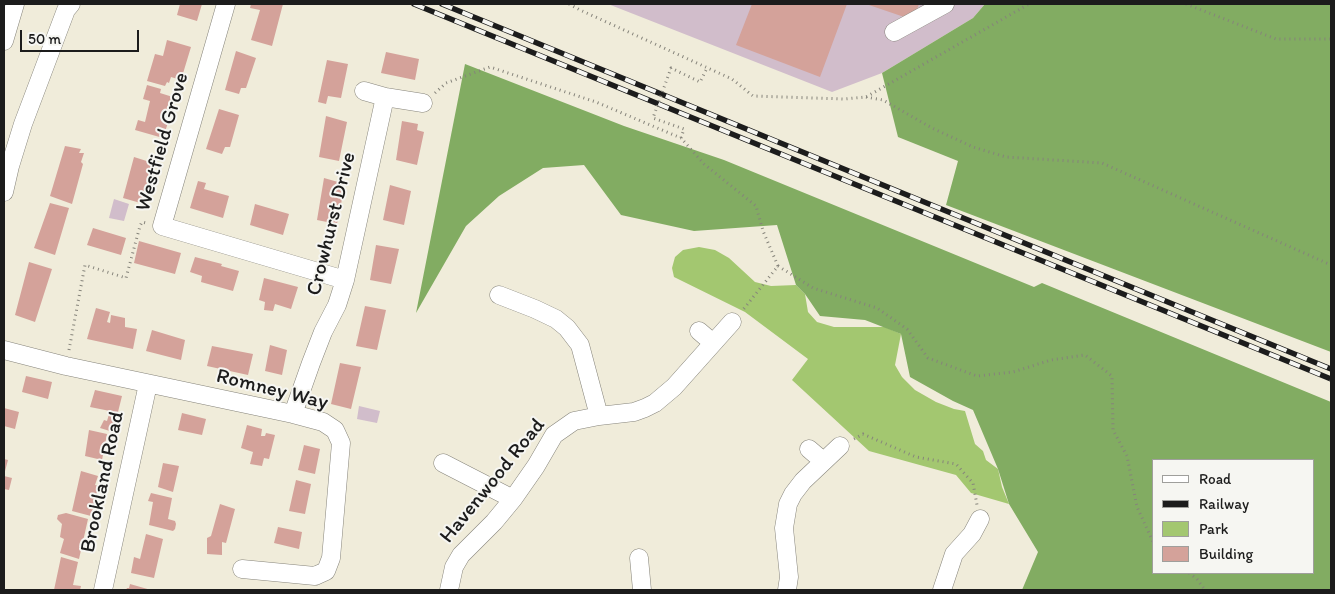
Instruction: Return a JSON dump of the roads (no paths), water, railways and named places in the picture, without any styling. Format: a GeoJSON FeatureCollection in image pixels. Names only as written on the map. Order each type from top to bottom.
{"type":"FeatureCollection","features":[{"type":"Feature","properties":{"kind":"street"},"geometry":{"type":"LineString","coordinates":[[4,41],[14,4]]}},
{"type":"Feature","properties":{"kind":"street","name":"Westfield Grove"},"geometry":{"type":"LineString","coordinates":[[226,4],[162,226],[345,280]]}},
{"type":"Feature","properties":{"kind":"street"},"geometry":{"type":"LineString","coordinates":[[894,32],[945,4]]}},
{"type":"Feature","properties":{"kind":"street"},"geometry":{"type":"LineString","coordinates":[[4,192],[7,165],[68,6]]}},
{"type":"Feature","properties":{"kind":"street"},"geometry":{"type":"LineString","coordinates":[[364,91],[385,97],[423,103]]}},
{"type":"Feature","properties":{"kind":"street","name":"Crowhurst Drive"},"geometry":{"type":"LineString","coordinates":[[293,414],[323,332],[337,305],[345,280],[385,97]]}},
{"type":"Feature","properties":{"kind":"street"},"geometry":{"type":"LineString","coordinates":[[498,295],[521,296],[535,309],[556,319],[567,328],[580,345],[599,416]]}},
{"type":"Feature","properties":{"kind":"street","name":"Havenwood Road"},"geometry":{"type":"LineString","coordinates":[[449,590],[454,568],[461,555],[494,522],[513,499],[536,466],[554,435],[574,421],[634,412],[655,403],[674,387],[732,322]]}},
{"type":"Feature","properties":{"kind":"street"},"geometry":{"type":"LineString","coordinates":[[699,331],[713,343]]}},
{"type":"Feature","properties":{"kind":"street","name":"Romney Way"},"geometry":{"type":"LineString","coordinates":[[4,350],[66,366],[293,414],[323,422],[335,430],[341,443],[331,558],[326,571],[315,576],[242,570]]}},
{"type":"Feature","properties":{"kind":"street","name":"Brookland Road"},"geometry":{"type":"LineString","coordinates":[[102,590],[148,384]]}},
{"type":"Feature","properties":{"kind":"street"},"geometry":{"type":"LineString","coordinates":[[787,590],[789,577],[784,528],[788,504],[803,481],[840,446]]}},
{"type":"Feature","properties":{"kind":"street"},"geometry":{"type":"LineString","coordinates":[[809,449],[823,462]]}},
{"type":"Feature","properties":{"kind":"street"},"geometry":{"type":"LineString","coordinates":[[443,463],[513,499]]}},
{"type":"Feature","properties":{"kind":"street"},"geometry":{"type":"LineString","coordinates":[[942,590],[954,554],[972,534],[980,516]]}},
{"type":"Feature","properties":{"kind":"street"},"geometry":{"type":"LineString","coordinates":[[639,558],[642,590]]}},
{"type":"Feature","properties":{"kind":"railway"},"geometry":{"type":"LineString","coordinates":[[414,4],[1331,379]]}},
{"type":"Feature","properties":{"kind":"railway"},"geometry":{"type":"LineString","coordinates":[[442,4],[1331,369]]}}]}
